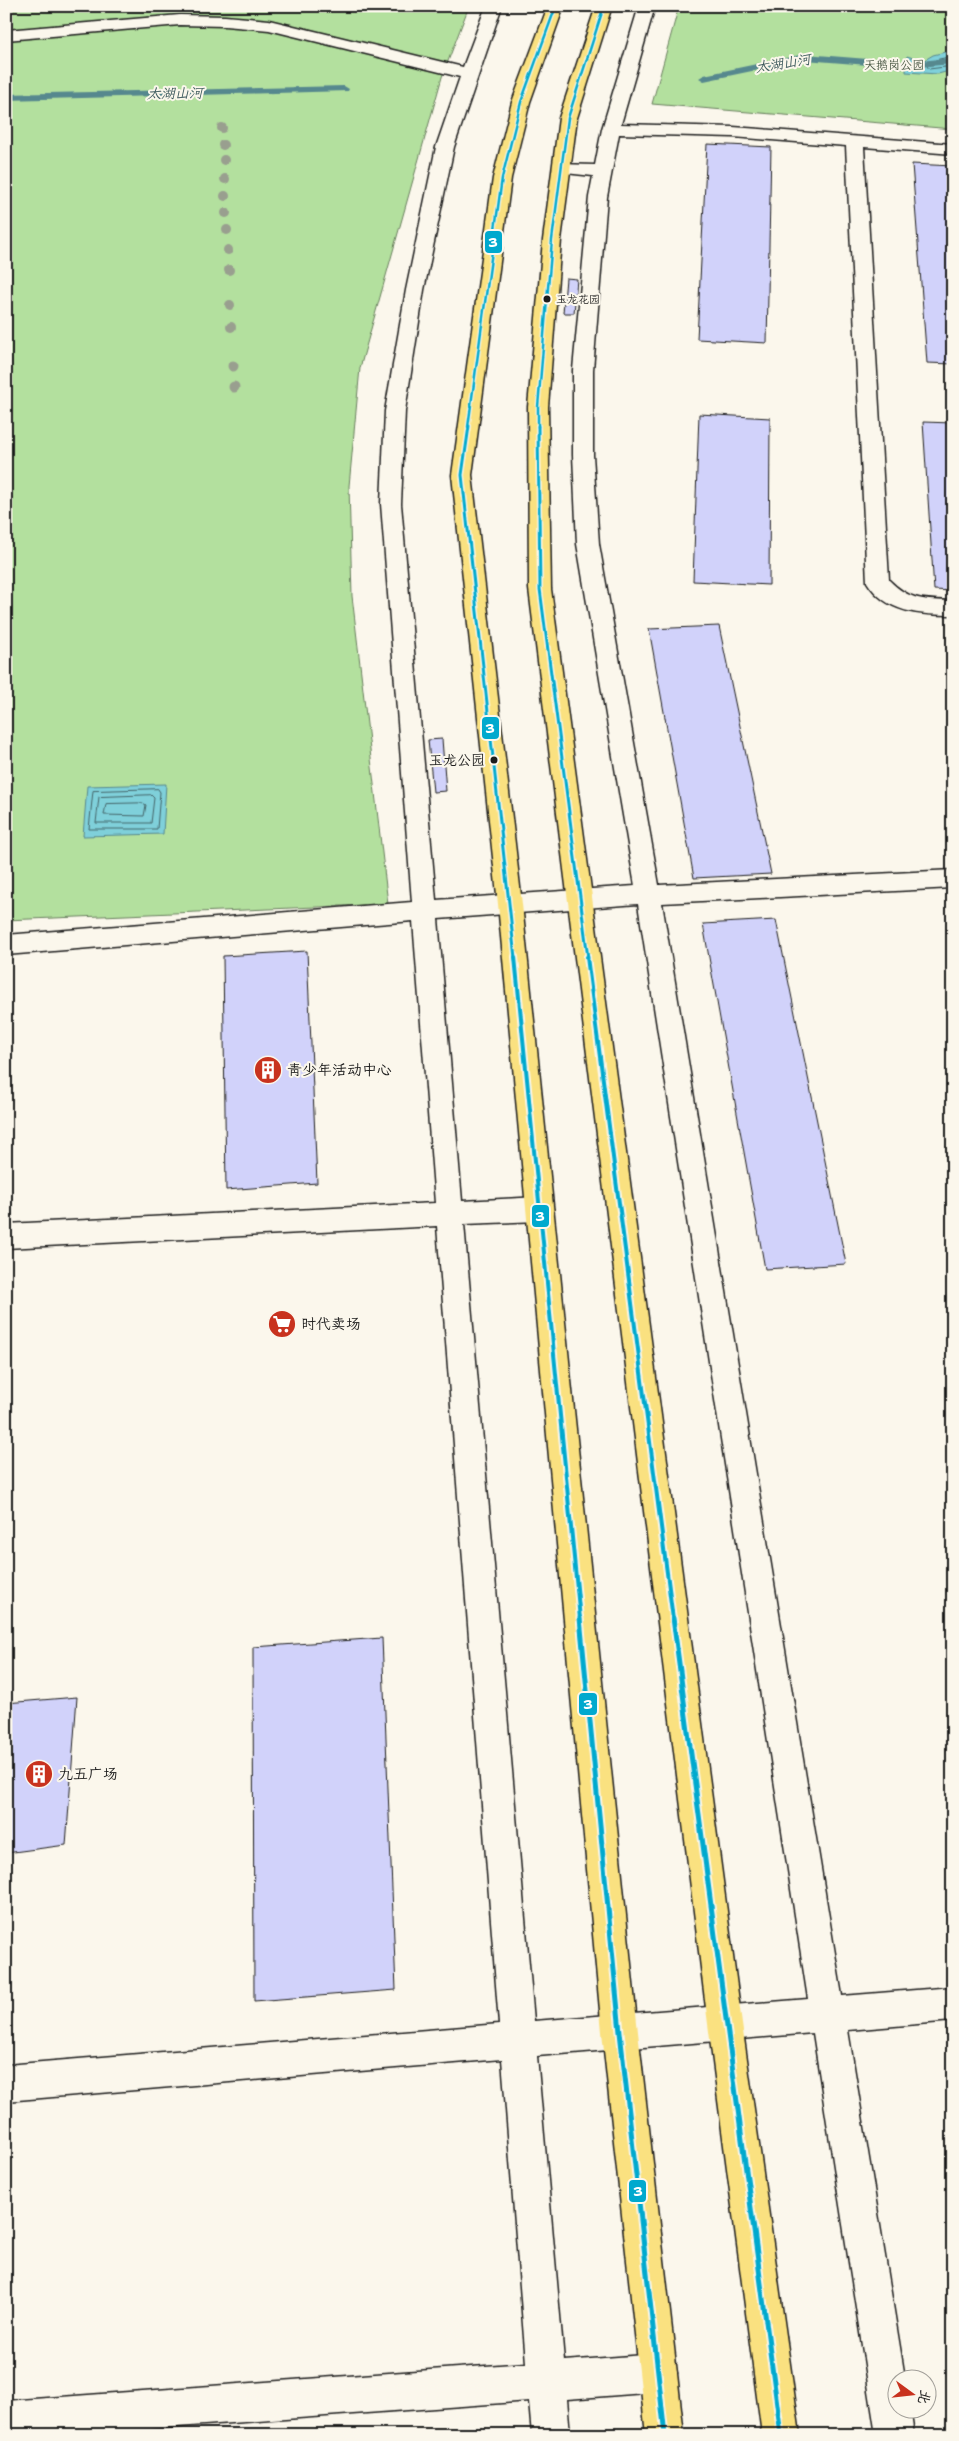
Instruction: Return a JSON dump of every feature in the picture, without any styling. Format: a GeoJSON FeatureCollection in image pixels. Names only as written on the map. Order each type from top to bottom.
{"type":"FeatureCollection","features":[{"type":"Feature","properties":{"kind":"main road"},"geometry":{"type":"LineString","coordinates":[[556,6],[521,102],[502,178],[462,475],[510,904],[620,2032],[666,2435]]}},
{"type":"Feature","properties":{"kind":"main road"},"geometry":{"type":"LineString","coordinates":[[604,6],[568,118],[552,240],[538,407],[540,589],[725,2024],[780,2435]]}},
{"type":"Feature","properties":{"kind":"street"},"geometry":{"type":"LineString","coordinates":[[494,6],[469,74],[443,157],[415,290],[395,411],[391,504],[551,2435]]}},
{"type":"Feature","properties":{"kind":"street"},"geometry":{"type":"LineString","coordinates":[[647,6],[610,129],[598,197],[583,370],[582,455],[588,544],[648,895],[894,2435]]}},
{"type":"Feature","properties":{"kind":"street"},"geometry":{"type":"LineString","coordinates":[[6,35],[180,20],[225,20],[269,25],[310,34],[469,74]]}},
{"type":"Feature","properties":{"kind":"street"},"geometry":{"type":"LineString","coordinates":[[610,129],[733,132],[953,150]]}},
{"type":"Feature","properties":{"kind":"street"},"geometry":{"type":"LineString","coordinates":[[855,142],[878,582],[892,597],[910,607],[953,608]]}},
{"type":"Feature","properties":{"kind":"street"},"geometry":{"type":"LineString","coordinates":[[562,168],[603,171]]}},
{"type":"Feature","properties":{"kind":"street"},"geometry":{"type":"LineString","coordinates":[[6,945],[579,898],[953,879]]}},
{"type":"Feature","properties":{"kind":"street"},"geometry":{"type":"LineString","coordinates":[[6,1236],[539,1209]]}},
{"type":"Feature","properties":{"kind":"street"},"geometry":{"type":"LineString","coordinates":[[6,2083],[953,2004]]}},
{"type":"Feature","properties":{"kind":"street"},"geometry":{"type":"LineString","coordinates":[[6,2420],[658,2373]]}},
{"type":"Feature","properties":{"kind":"green space"},"geometry":{"type":"Polygon","coordinates":[[[6,6],[469,6],[442,77],[360,368],[349,486],[352,596],[388,904],[6,920],[6,6]]]}},
{"type":"Feature","properties":{"kind":"green space","name":"天鹅岗公园"},"geometry":{"type":"Polygon","coordinates":[[[679,6],[953,6],[953,129],[652,104],[679,6]]]}},
{"type":"Feature","properties":{"kind":"water"},"geometry":{"type":"Polygon","coordinates":[[[953,50],[953,70],[938,74],[906,72],[907,56],[923,61],[933,55],[953,50]]]}},
{"type":"Feature","properties":{"kind":"water"},"geometry":{"type":"Polygon","coordinates":[[[166,784],[163,834],[83,836],[87,786],[166,784]]]}},
{"type":"Feature","properties":{"kind":"building"},"geometry":{"type":"Polygon","coordinates":[[[707,144],[771,147],[767,343],[697,339],[707,144]]]}},
{"type":"Feature","properties":{"kind":"building"},"geometry":{"type":"Polygon","coordinates":[[[912,164],[953,166],[953,364],[927,363],[912,164]]]}},
{"type":"Feature","properties":{"kind":"building"},"geometry":{"type":"Polygon","coordinates":[[[566,278],[577,279],[574,313],[563,313],[566,278]]]}},
{"type":"Feature","properties":{"kind":"building"},"geometry":{"type":"Polygon","coordinates":[[[699,414],[770,418],[769,585],[693,581],[699,414]]]}},
{"type":"Feature","properties":{"kind":"building"},"geometry":{"type":"Polygon","coordinates":[[[923,422],[953,423],[953,591],[934,590],[923,422]]]}},
{"type":"Feature","properties":{"kind":"building"},"geometry":{"type":"Polygon","coordinates":[[[719,626],[771,874],[694,878],[649,629],[719,626]]]}},
{"type":"Feature","properties":{"kind":"building"},"geometry":{"type":"Polygon","coordinates":[[[442,739],[446,791],[433,792],[428,740],[442,739]]]}},
{"type":"Feature","properties":{"kind":"building"},"geometry":{"type":"Polygon","coordinates":[[[776,920],[846,1264],[765,1269],[703,924],[776,920]]]}},
{"type":"Feature","properties":{"kind":"building","name":"青少年活动中心"},"geometry":{"type":"Polygon","coordinates":[[[307,951],[317,1183],[226,1190],[223,956],[307,951]]]}},
{"type":"Feature","properties":{"kind":"building"},"geometry":{"type":"Polygon","coordinates":[[[382,1638],[396,1990],[254,2001],[253,1647],[382,1638]]]}},
{"type":"Feature","properties":{"kind":"building","name":"九五广场"},"geometry":{"type":"Polygon","coordinates":[[[77,1697],[66,1845],[6,1853],[6,1703],[77,1697]]]}},
{"type":"Feature","properties":{"kind":"waterway","name":"太湖山河"},"geometry":{"type":"LineString","coordinates":[[704,78],[805,57],[906,65],[953,61]]}},
{"type":"Feature","properties":{"kind":"waterway","name":"太湖山河"},"geometry":{"type":"LineString","coordinates":[[6,97],[344,89]]}},
{"type":"Feature","properties":{"kind":"transit line","name":"3"},"geometry":{"type":"LineString","coordinates":[[556,6],[521,102],[502,178],[462,475],[510,904],[620,2032],[665,2435]]}},
{"type":"Feature","properties":{"kind":"transit line","name":"3"},"geometry":{"type":"LineString","coordinates":[[604,6],[568,118],[552,240],[538,407],[540,589],[725,2024],[781,2435]]}},
{"type":"Feature","properties":{"kind":"place","name":"玉龙花园"},"geometry":{"type":"Point","coordinates":[547,299]}},
{"type":"Feature","properties":{"kind":"place","name":"玉龙公园"},"geometry":{"type":"Point","coordinates":[494,760]}},
{"type":"Feature","properties":{"kind":"place","name":"青少年活动中心"},"geometry":{"type":"Point","coordinates":[268,1070]}},
{"type":"Feature","properties":{"kind":"place","name":"时代卖场"},"geometry":{"type":"Point","coordinates":[282,1324]}},
{"type":"Feature","properties":{"kind":"place","name":"九五广场"},"geometry":{"type":"Point","coordinates":[39,1774]}}]}
